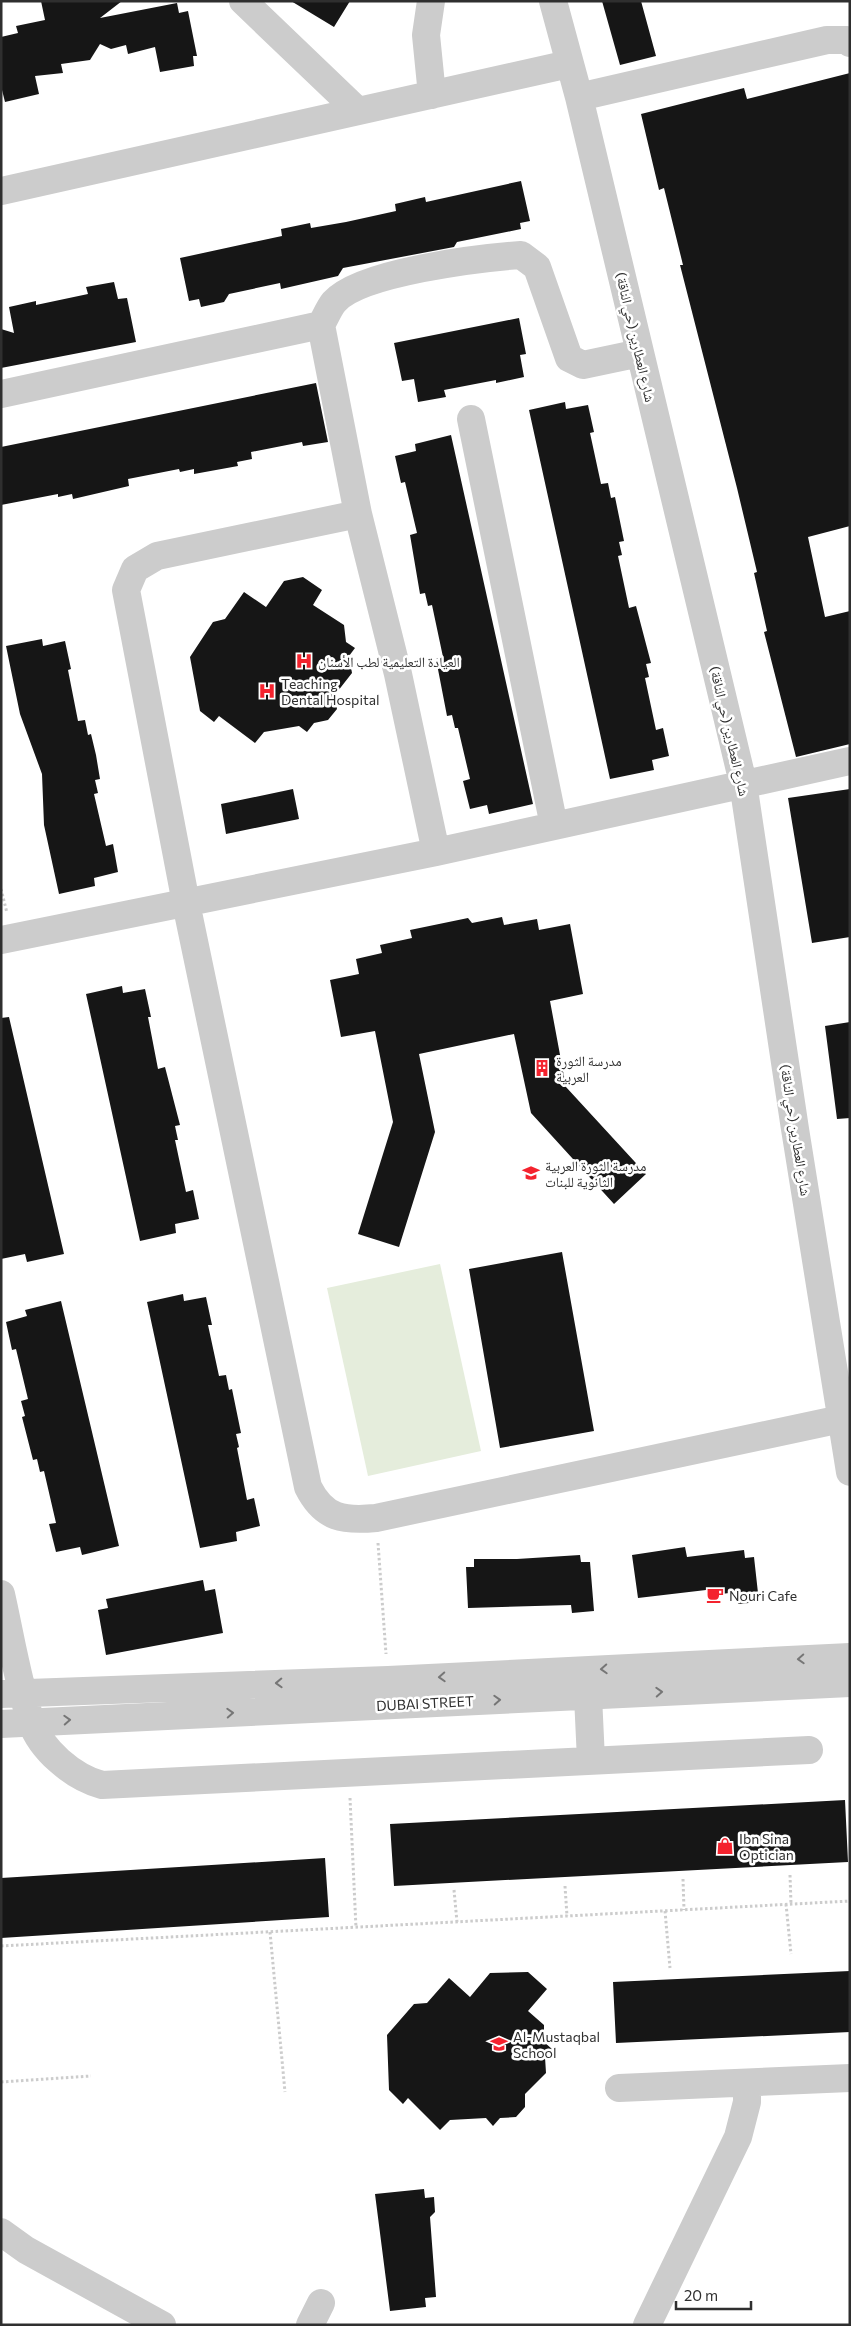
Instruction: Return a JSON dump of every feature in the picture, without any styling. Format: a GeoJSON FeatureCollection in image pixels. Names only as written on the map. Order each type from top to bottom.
{"type":"FeatureCollection","features":[{"type":"Feature","properties":{"kind":"street"},"geometry":{"type":"LineString","coordinates":[[431,1],[426,35],[432,95]]}},
{"type":"Feature","properties":{"kind":"street","name":"شارع العطارين (حي الناقة)"},"geometry":{"type":"LineString","coordinates":[[553,1],[579,98],[743,783],[795,1129],[844,1390],[841,1419],[850,1472]]}},
{"type":"Feature","properties":{"kind":"street"},"geometry":{"type":"LineString","coordinates":[[255,6],[358,112]]}},
{"type":"Feature","properties":{"kind":"street"},"geometry":{"type":"LineString","coordinates":[[579,98],[827,40],[846,40],[850,43]]}},
{"type":"Feature","properties":{"kind":"street"},"geometry":{"type":"LineString","coordinates":[[1,191],[569,64]]}},
{"type":"Feature","properties":{"kind":"street"},"geometry":{"type":"LineString","coordinates":[[436,852],[398,674],[358,514],[321,325],[334,301],[356,286],[381,278],[479,258],[521,254],[537,267],[569,358],[583,364],[640,353]]}},
{"type":"Feature","properties":{"kind":"street"},"geometry":{"type":"LineString","coordinates":[[1,394],[321,325]]}},
{"type":"Feature","properties":{"kind":"street"},"geometry":{"type":"LineString","coordinates":[[471,419],[554,826]]}},
{"type":"Feature","properties":{"kind":"street"},"geometry":{"type":"LineString","coordinates":[[358,514],[157,556],[135,569],[126,590],[186,903],[308,1488],[316,1503],[329,1513],[345,1519],[376,1518],[841,1419]]}},
{"type":"Feature","properties":{"kind":"street"},"geometry":{"type":"LineString","coordinates":[[1,940],[436,852],[850,761]]}},
{"type":"Feature","properties":{"kind":"street"},"geometry":{"type":"LineString","coordinates":[[1,1594],[12,1693],[50,1751],[63,1764],[89,1782],[102,1785],[809,1750]]}},
{"type":"Feature","properties":{"kind":"street","name":"DUBAI STREET"},"geometry":{"type":"LineString","coordinates":[[12,1693],[388,1680],[850,1657]]}},
{"type":"Feature","properties":{"kind":"street","name":"DUBAI STREET"},"geometry":{"type":"LineString","coordinates":[[1,1724],[850,1683]]}},
{"type":"Feature","properties":{"kind":"street"},"geometry":{"type":"LineString","coordinates":[[588,1696],[591,1760]]}},
{"type":"Feature","properties":{"kind":"street"},"geometry":{"type":"LineString","coordinates":[[618,2088],[850,2078]]}},
{"type":"Feature","properties":{"kind":"street"},"geometry":{"type":"LineString","coordinates":[[647,2325],[738,2136],[747,2102],[747,2083]]}},
{"type":"Feature","properties":{"kind":"street"},"geometry":{"type":"LineString","coordinates":[[1,2232],[26,2250],[162,2325]]}},
{"type":"Feature","properties":{"kind":"path"},"geometry":{"type":"LineString","coordinates":[[376,1518],[388,1680]]}},
{"type":"Feature","properties":{"kind":"path"},"geometry":{"type":"LineString","coordinates":[[349,1773],[356,1928]]}},
{"type":"Feature","properties":{"kind":"path"},"geometry":{"type":"LineString","coordinates":[[790,1875],[791,1904]]}},
{"type":"Feature","properties":{"kind":"path"},"geometry":{"type":"LineString","coordinates":[[683,1879],[684,1910]]}},
{"type":"Feature","properties":{"kind":"path"},"geometry":{"type":"LineString","coordinates":[[565,1886],[567,1916]]}},
{"type":"Feature","properties":{"kind":"path"},"geometry":{"type":"LineString","coordinates":[[454,1890],[458,1922]]}},
{"type":"Feature","properties":{"kind":"path"},"geometry":{"type":"LineString","coordinates":[[1,1946],[850,1901]]}},
{"type":"Feature","properties":{"kind":"path"},"geometry":{"type":"LineString","coordinates":[[786,1904],[791,1954]]}},
{"type":"Feature","properties":{"kind":"path"},"geometry":{"type":"LineString","coordinates":[[665,1911],[670,1968]]}},
{"type":"Feature","properties":{"kind":"path"},"geometry":{"type":"LineString","coordinates":[[270,1932],[285,2092]]}},
{"type":"Feature","properties":{"kind":"path"},"geometry":{"type":"LineString","coordinates":[[1,2082],[92,2076]]}},
{"type":"Feature","properties":{"kind":"green space"},"geometry":{"type":"Polygon","coordinates":[[[440,1264],[481,1451],[368,1476],[327,1288],[440,1264]]]}},
{"type":"Feature","properties":{"kind":"building"},"geometry":{"type":"Polygon","coordinates":[[[41,1],[122,1],[100,18],[177,3],[179,13],[188,11],[197,56],[193,56],[194,66],[160,72],[155,47],[128,54],[126,45],[111,49],[100,44],[90,60],[61,64],[63,73],[35,76],[39,94],[5,102],[1,86],[1,37],[18,33],[16,26],[45,20],[41,1]]]}},
{"type":"Feature","properties":{"kind":"building"},"geometry":{"type":"Polygon","coordinates":[[[291,1],[350,1],[334,27],[291,1]]]}},
{"type":"Feature","properties":{"kind":"building"},"geometry":{"type":"Polygon","coordinates":[[[602,1],[641,1],[656,56],[620,65],[602,1]]]}},
{"type":"Feature","properties":{"kind":"building"},"geometry":{"type":"Polygon","coordinates":[[[850,73],[850,526],[808,537],[825,617],[850,611],[850,744],[796,757],[764,632],[767,631],[754,573],[757,572],[737,488],[680,265],[683,265],[664,188],[659,190],[641,114],[744,88],[747,99],[850,73]]]}},
{"type":"Feature","properties":{"kind":"building"},"geometry":{"type":"Polygon","coordinates":[[[521,181],[530,221],[520,223],[521,229],[457,242],[454,247],[343,268],[338,276],[281,289],[280,283],[229,294],[224,302],[201,307],[199,299],[189,301],[180,258],[282,236],[281,229],[310,223],[311,228],[346,222],[396,211],[395,204],[425,197],[426,202],[521,181]]]}},
{"type":"Feature","properties":{"kind":"building"},"geometry":{"type":"Polygon","coordinates":[[[114,282],[118,299],[127,298],[136,342],[1,368],[1,329],[14,333],[9,307],[36,301],[36,305],[88,294],[86,287],[114,282]]]}},
{"type":"Feature","properties":{"kind":"building"},"geometry":{"type":"Polygon","coordinates":[[[519,318],[526,354],[520,355],[524,377],[496,383],[496,380],[444,390],[446,397],[418,402],[414,379],[402,381],[394,343],[519,318]]]}},
{"type":"Feature","properties":{"kind":"building"},"geometry":{"type":"Polygon","coordinates":[[[316,383],[328,442],[303,446],[302,442],[251,452],[252,459],[237,462],[238,466],[194,474],[194,469],[180,472],[179,469],[128,479],[129,486],[73,499],[72,494],[58,497],[58,494],[1,505],[1,447],[316,383]]]}},
{"type":"Feature","properties":{"kind":"building"},"geometry":{"type":"Polygon","coordinates":[[[565,402],[566,409],[588,405],[594,432],[590,433],[601,484],[608,483],[611,498],[615,497],[624,541],[619,542],[622,555],[618,556],[629,608],[636,606],[651,663],[646,664],[649,677],[645,678],[656,730],[663,728],[669,756],[652,760],[654,770],[610,779],[529,410],[565,402]]]}},
{"type":"Feature","properties":{"kind":"building"},"geometry":{"type":"Polygon","coordinates":[[[451,435],[533,804],[489,814],[487,805],[470,809],[463,781],[470,779],[458,728],[455,728],[452,715],[447,716],[436,659],[443,657],[432,605],[428,606],[425,593],[420,594],[410,535],[417,533],[405,482],[401,483],[395,456],[416,451],[415,444],[451,435]]]}},
{"type":"Feature","properties":{"kind":"building","name":"العيادة التعليمية لطب الأسنان"},"geometry":{"type":"Polygon","coordinates":[[[303,577],[322,590],[313,605],[344,625],[346,642],[355,648],[349,656],[352,673],[334,696],[337,709],[328,720],[314,723],[307,732],[299,726],[264,732],[255,743],[219,716],[214,722],[200,711],[190,657],[213,622],[225,619],[244,592],[266,607],[284,581],[303,577]]]}},
{"type":"Feature","properties":{"kind":"building"},"geometry":{"type":"Polygon","coordinates":[[[42,639],[43,646],[65,641],[71,669],[68,670],[78,721],[85,720],[88,735],[91,734],[96,755],[100,779],[95,780],[98,793],[94,794],[106,846],[113,844],[118,872],[94,878],[95,886],[59,894],[44,825],[42,774],[20,714],[6,646],[42,639]]]}},
{"type":"Feature","properties":{"kind":"building"},"geometry":{"type":"Polygon","coordinates":[[[293,789],[299,819],[226,834],[221,804],[293,789]]]}},
{"type":"Feature","properties":{"kind":"building"},"geometry":{"type":"Polygon","coordinates":[[[850,789],[850,937],[812,943],[788,798],[850,789]]]}},
{"type":"Feature","properties":{"kind":"building","name":"مدرسة الثورة العربية"},"geometry":{"type":"Polygon","coordinates":[[[502,917],[504,925],[537,919],[539,930],[570,924],[583,994],[550,1001],[566,1087],[646,1174],[614,1204],[531,1113],[514,1034],[419,1054],[435,1132],[399,1247],[358,1234],[393,1122],[375,1031],[341,1037],[330,980],[359,974],[356,959],[382,953],[380,945],[412,938],[410,930],[468,918],[472,923],[502,917]]]}},
{"type":"Feature","properties":{"kind":"building"},"geometry":{"type":"Polygon","coordinates":[[[122,986],[123,993],[145,989],[151,1017],[148,1017],[158,1069],[165,1067],[180,1125],[175,1126],[178,1140],[175,1140],[186,1192],[193,1190],[199,1219],[175,1224],[176,1233],[140,1241],[86,994],[122,986]]]}},
{"type":"Feature","properties":{"kind":"building"},"geometry":{"type":"Polygon","coordinates":[[[9,1017],[64,1254],[27,1262],[25,1254],[1,1259],[1,1018],[9,1017]]]}},
{"type":"Feature","properties":{"kind":"building"},"geometry":{"type":"Polygon","coordinates":[[[850,1022],[850,1118],[837,1119],[825,1026],[850,1022]]]}},
{"type":"Feature","properties":{"kind":"building"},"geometry":{"type":"Polygon","coordinates":[[[562,1252],[594,1431],[500,1448],[469,1269],[562,1252]]]}},
{"type":"Feature","properties":{"kind":"building"},"geometry":{"type":"Polygon","coordinates":[[[183,1294],[184,1301],[206,1297],[212,1325],[208,1325],[219,1376],[226,1375],[229,1390],[232,1389],[241,1433],[236,1434],[239,1447],[237,1448],[247,1500],[254,1498],[260,1526],[236,1532],[237,1541],[200,1548],[147,1302],[183,1294]]]}},
{"type":"Feature","properties":{"kind":"building"},"geometry":{"type":"Polygon","coordinates":[[[61,1301],[119,1546],[82,1555],[80,1547],[56,1552],[49,1524],[56,1523],[44,1471],[40,1472],[37,1459],[33,1460],[22,1417],[25,1416],[21,1401],[28,1399],[16,1349],[12,1350],[6,1322],[27,1316],[25,1310],[61,1301]]]}},
{"type":"Feature","properties":{"kind":"building"},"geometry":{"type":"Polygon","coordinates":[[[685,1547],[687,1557],[744,1550],[745,1558],[754,1557],[759,1602],[738,1604],[737,1592],[706,1596],[706,1590],[638,1598],[632,1555],[685,1547]]]}},
{"type":"Feature","properties":{"kind":"building"},"geometry":{"type":"Polygon","coordinates":[[[580,1555],[581,1562],[590,1562],[594,1611],[572,1613],[571,1605],[468,1608],[466,1567],[474,1567],[474,1559],[517,1559],[580,1555]]]}},
{"type":"Feature","properties":{"kind":"building"},"geometry":{"type":"Polygon","coordinates":[[[203,1580],[205,1591],[215,1589],[223,1633],[106,1655],[98,1610],[108,1608],[106,1599],[203,1580]]]}},
{"type":"Feature","properties":{"kind":"building"},"geometry":{"type":"Polygon","coordinates":[[[845,1800],[848,1862],[394,1886],[390,1824],[845,1800]]]}},
{"type":"Feature","properties":{"kind":"building"},"geometry":{"type":"Polygon","coordinates":[[[325,1858],[329,1917],[1,1938],[1,1878],[325,1858]]]}},
{"type":"Feature","properties":{"kind":"building"},"geometry":{"type":"Polygon","coordinates":[[[850,1971],[850,2032],[616,2043],[613,1982],[850,1971]]]}},
{"type":"Feature","properties":{"kind":"building","name":"Al-Mustaqbal School"},"geometry":{"type":"Polygon","coordinates":[[[528,1972],[547,1989],[528,2011],[544,2025],[544,2042],[552,2049],[545,2057],[546,2073],[525,2094],[525,2107],[516,2117],[500,2118],[493,2126],[486,2118],[450,2120],[440,2130],[408,2098],[403,2104],[389,2090],[387,2035],[414,2004],[427,2003],[449,1978],[470,1997],[490,1973],[528,1972]]]}},
{"type":"Feature","properties":{"kind":"building"},"geometry":{"type":"Polygon","coordinates":[[[424,2189],[425,2198],[434,2197],[435,2212],[430,2217],[436,2297],[425,2298],[426,2307],[390,2311],[375,2194],[424,2189]]]}},
{"type":"Feature","properties":{"kind":"place","name":"العيادة التعليمية لطب الأسنان"},"geometry":{"type":"Point","coordinates":[304,661]}},
{"type":"Feature","properties":{"kind":"place","name":"Teaching Dental Hospital"},"geometry":{"type":"Point","coordinates":[267,691]}},
{"type":"Feature","properties":{"kind":"place","name":"مدرسة الثورة العربية"},"geometry":{"type":"Point","coordinates":[542,1068]}},
{"type":"Feature","properties":{"kind":"place","name":"مدرسة الثورة العربية الثانوية للبنات"},"geometry":{"type":"Point","coordinates":[531,1173]}},
{"type":"Feature","properties":{"kind":"place","name":"Nouri Cafe"},"geometry":{"type":"Point","coordinates":[715,1595]}},
{"type":"Feature","properties":{"kind":"place","name":"Ibn Sina Optician"},"geometry":{"type":"Point","coordinates":[725,1846]}},
{"type":"Feature","properties":{"kind":"place","name":"Al-Mustaqbal School"},"geometry":{"type":"Point","coordinates":[499,2044]}}]}
